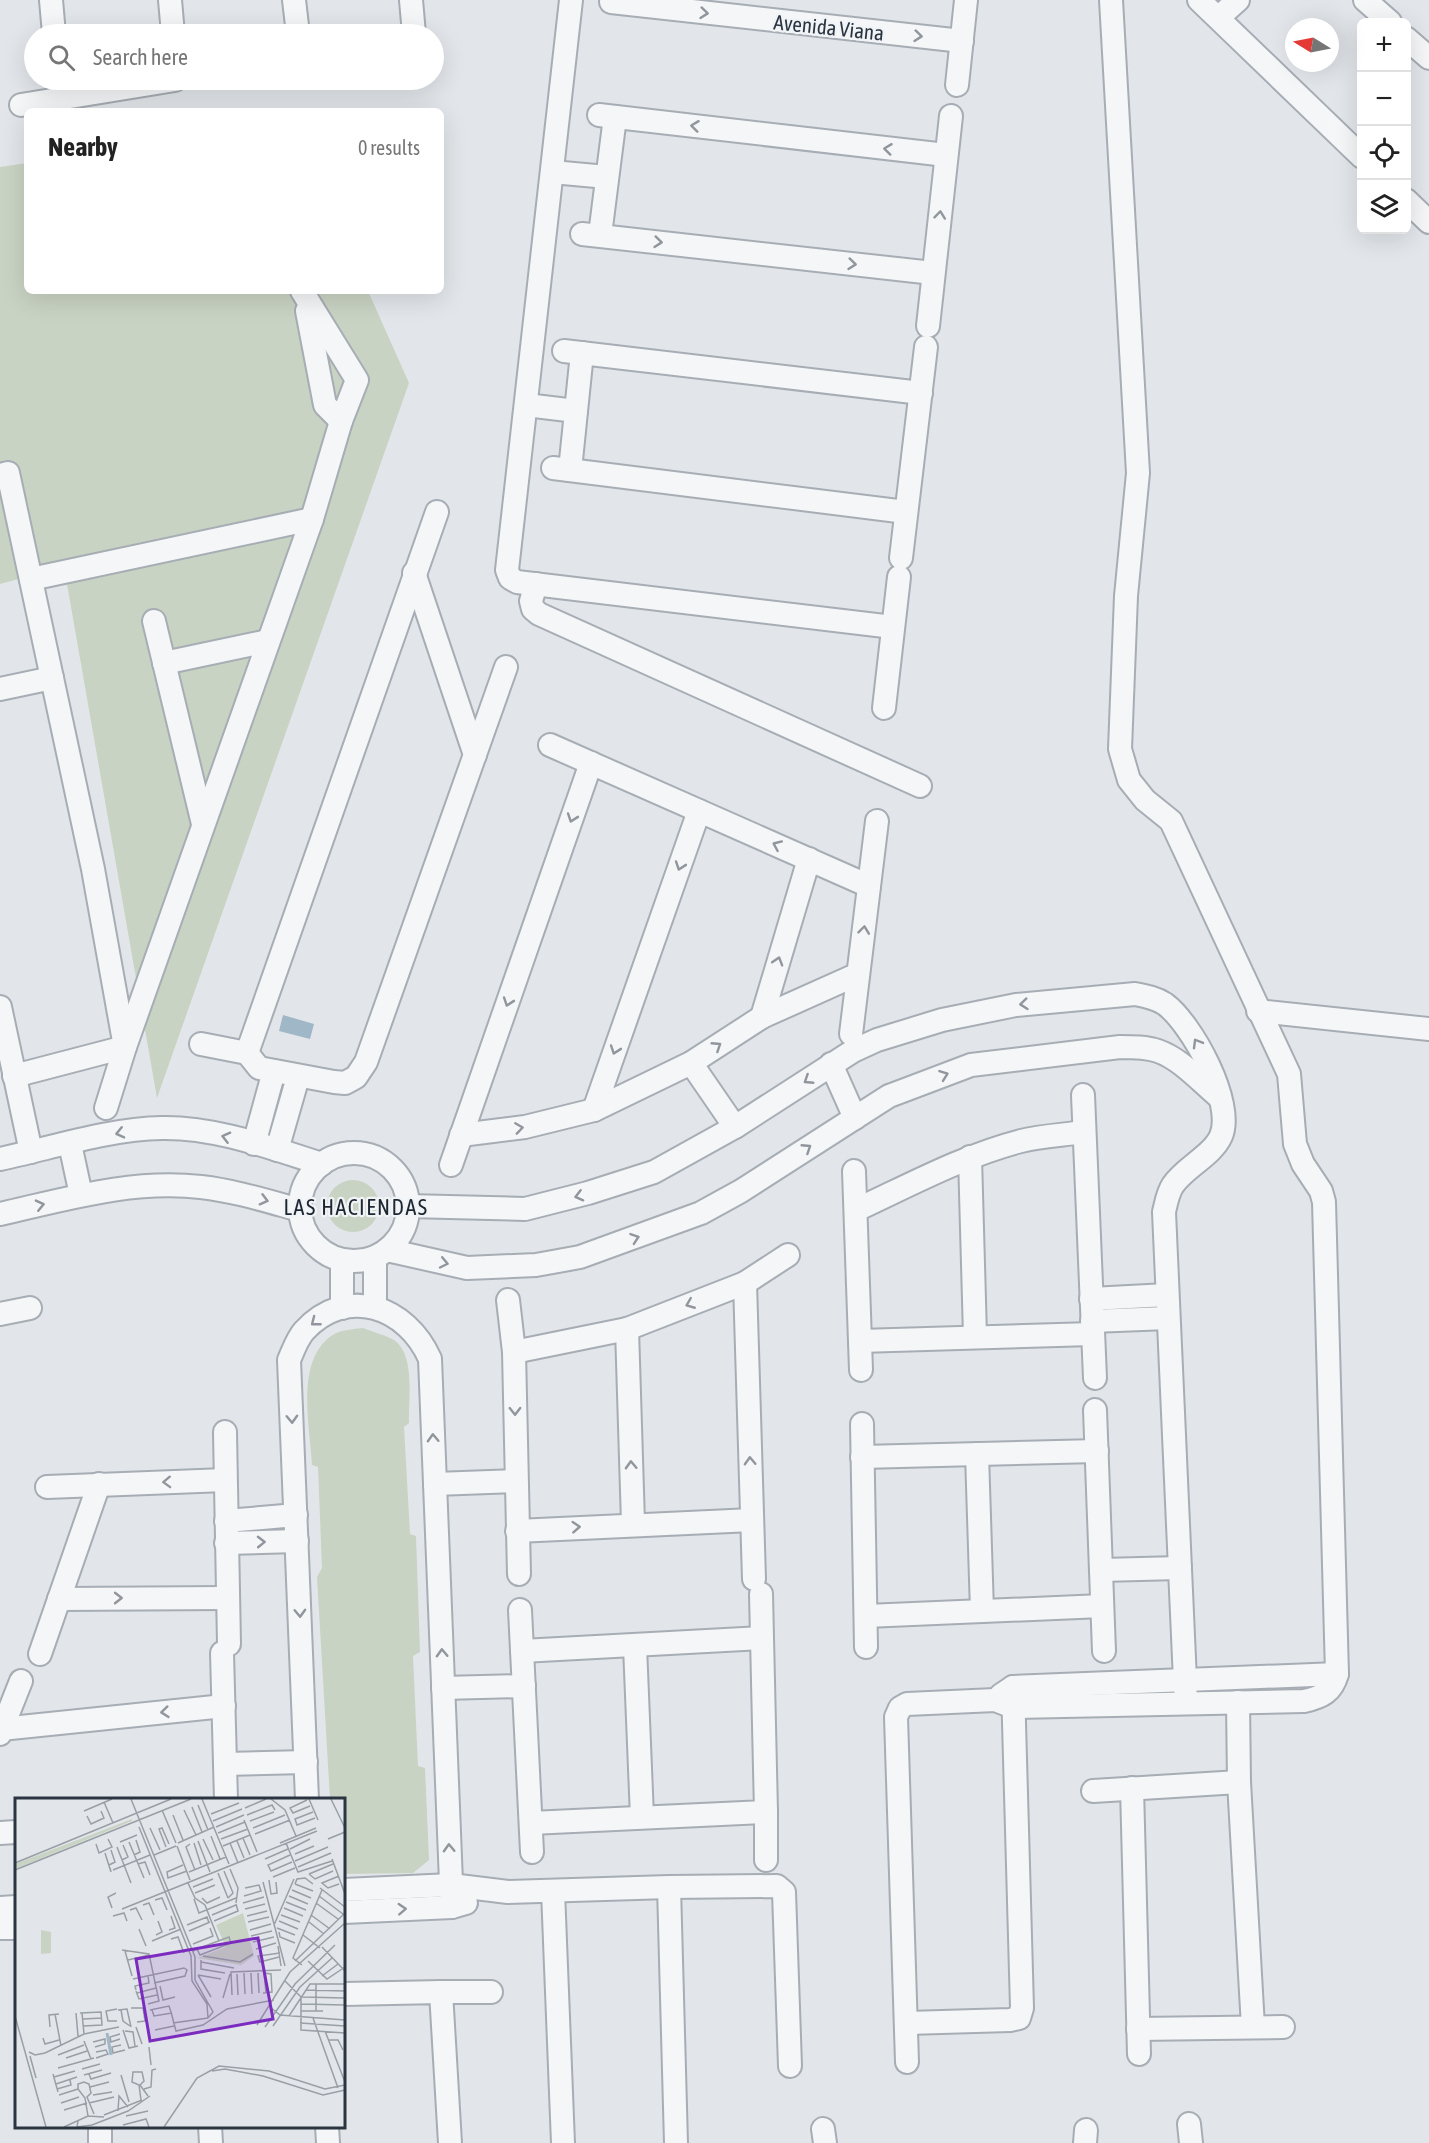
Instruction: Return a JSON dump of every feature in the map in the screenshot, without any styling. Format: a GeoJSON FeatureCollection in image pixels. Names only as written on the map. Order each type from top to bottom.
{"type":"FeatureCollection","features":[{"type":"Feature","properties":{"kind":"street"},"geometry":{"type":"LineString","coordinates":[[51,0],[53,24]]}},
{"type":"Feature","properties":{"kind":"street"},"geometry":{"type":"LineString","coordinates":[[170,0],[172,24]]}},
{"type":"Feature","properties":{"kind":"street"},"geometry":{"type":"LineString","coordinates":[[294,0],[297,24]]}},
{"type":"Feature","properties":{"kind":"street"},"geometry":{"type":"LineString","coordinates":[[411,0],[413,24]]}},
{"type":"Feature","properties":{"kind":"street"},"geometry":{"type":"LineString","coordinates":[[572,0],[507,570],[510,578],[517,582],[893,627]]}},
{"type":"Feature","properties":{"kind":"street"},"geometry":{"type":"LineString","coordinates":[[957,85],[966,0]]}},
{"type":"Feature","properties":{"kind":"street"},"geometry":{"type":"LineString","coordinates":[[1007,1698],[1186,1703],[1319,1698],[1329,1691],[1337,1674],[1324,1202],[1315,1179],[1298,1155],[1289,1074],[1171,821],[1145,800],[1129,780],[1120,749],[1126,596],[1138,473],[1111,0]]}},
{"type":"Feature","properties":{"kind":"street"},"geometry":{"type":"LineString","coordinates":[[1199,0],[1357,152]]}},
{"type":"Feature","properties":{"kind":"street"},"geometry":{"type":"LineString","coordinates":[[1219,17],[1238,0]]}},
{"type":"Feature","properties":{"kind":"street"},"geometry":{"type":"LineString","coordinates":[[1365,0],[1385,18]]}},
{"type":"Feature","properties":{"kind":"street","name":"Avenida Viana"},"geometry":{"type":"LineString","coordinates":[[620,2],[962,41]]}},
{"type":"Feature","properties":{"kind":"street"},"geometry":{"type":"LineString","coordinates":[[1411,42],[1429,58]]}},
{"type":"Feature","properties":{"kind":"street"},"geometry":{"type":"LineString","coordinates":[[21,105],[57,90]]}},
{"type":"Feature","properties":{"kind":"street"},"geometry":{"type":"LineString","coordinates":[[933,273],[591,234],[607,177],[607,116],[946,156]]}},
{"type":"Feature","properties":{"kind":"street"},"geometry":{"type":"LineString","coordinates":[[884,708],[951,116]]}},
{"type":"Feature","properties":{"kind":"street"},"geometry":{"type":"LineString","coordinates":[[552,172],[607,177]]}},
{"type":"Feature","properties":{"kind":"street"},"geometry":{"type":"LineString","coordinates":[[1411,205],[1429,222]]}},
{"type":"Feature","properties":{"kind":"street"},"geometry":{"type":"LineString","coordinates":[[106,1108],[125,1047],[312,519],[341,421],[357,380],[303,294]]}},
{"type":"Feature","properties":{"kind":"street"},"geometry":{"type":"LineString","coordinates":[[303,294],[325,405],[341,421]]}},
{"type":"Feature","properties":{"kind":"street"},"geometry":{"type":"LineString","coordinates":[[906,512],[561,469],[576,411],[573,352],[921,393]]}},
{"type":"Feature","properties":{"kind":"street"},"geometry":{"type":"LineString","coordinates":[[526,405],[576,411]]}},
{"type":"Feature","properties":{"kind":"street"},"geometry":{"type":"LineString","coordinates":[[0,475],[8,473],[93,869],[125,1047]]}},
{"type":"Feature","properties":{"kind":"street"},"geometry":{"type":"LineString","coordinates":[[247,1053],[437,512]]}},
{"type":"Feature","properties":{"kind":"street"},"geometry":{"type":"LineString","coordinates":[[31,579],[312,519]]}},
{"type":"Feature","properties":{"kind":"street"},"geometry":{"type":"LineString","coordinates":[[414,573],[475,755]]}},
{"type":"Feature","properties":{"kind":"street"},"geometry":{"type":"LineString","coordinates":[[536,584],[531,601],[533,609],[539,614],[920,786]]}},
{"type":"Feature","properties":{"kind":"street"},"geometry":{"type":"LineString","coordinates":[[154,621],[203,824]]}},
{"type":"Feature","properties":{"kind":"street"},"geometry":{"type":"LineString","coordinates":[[164,663],[268,641]]}},
{"type":"Feature","properties":{"kind":"street"},"geometry":{"type":"LineString","coordinates":[[201,1044],[247,1053],[255,1065],[298,1077],[345,1083],[356,1077],[366,1062],[506,667]]}},
{"type":"Feature","properties":{"kind":"street"},"geometry":{"type":"LineString","coordinates":[[0,689],[52,678]]}},
{"type":"Feature","properties":{"kind":"street"},"geometry":{"type":"LineString","coordinates":[[550,745],[869,886]]}},
{"type":"Feature","properties":{"kind":"street"},"geometry":{"type":"LineString","coordinates":[[451,1165],[591,763]]}},
{"type":"Feature","properties":{"kind":"street"},"geometry":{"type":"LineString","coordinates":[[594,1110],[699,810]]}},
{"type":"Feature","properties":{"kind":"street"},"geometry":{"type":"LineString","coordinates":[[851,1034],[877,821]]}},
{"type":"Feature","properties":{"kind":"street"},"geometry":{"type":"LineString","coordinates":[[762,1017],[809,859]]}},
{"type":"Feature","properties":{"kind":"street"},"geometry":{"type":"LineString","coordinates":[[461,1135],[525,1127],[594,1110],[691,1063],[762,1017],[858,974]]}},
{"type":"Feature","properties":{"kind":"street"},"geometry":{"type":"LineString","coordinates":[[408,1206],[525,1209],[588,1193],[654,1172],[735,1127],[831,1064],[877,1041],[942,1020],[1016,1005],[1135,994],[1150,996],[1166,1005],[1184,1023],[1200,1045],[1220,1097],[1224,1124],[1221,1136],[1171,1187],[1164,1212],[1186,1703]]}},
{"type":"Feature","properties":{"kind":"street"},"geometry":{"type":"LineString","coordinates":[[0,1007],[32,1152]]}},
{"type":"Feature","properties":{"kind":"street"},"geometry":{"type":"LineString","coordinates":[[1258,1011],[1429,1029]]}},
{"type":"Feature","properties":{"kind":"street"},"geometry":{"type":"LineString","coordinates":[[14,1076],[125,1047]]}},
{"type":"Feature","properties":{"kind":"street"},"geometry":{"type":"LineString","coordinates":[[381,1254],[467,1268],[536,1265],[580,1257],[700,1213],[741,1191],[889,1096],[971,1065],[1120,1047],[1159,1051],[1220,1097]]}},
{"type":"Feature","properties":{"kind":"street"},"geometry":{"type":"LineString","coordinates":[[691,1063],[735,1127]]}},
{"type":"Feature","properties":{"kind":"street"},"geometry":{"type":"LineString","coordinates":[[831,1064],[855,1118]]}},
{"type":"Feature","properties":{"kind":"street"},"geometry":{"type":"LineString","coordinates":[[254,1144],[274,1071]]}},
{"type":"Feature","properties":{"kind":"street"},"geometry":{"type":"LineString","coordinates":[[278,1150],[298,1077]]}},
{"type":"Feature","properties":{"kind":"street"},"geometry":{"type":"LineString","coordinates":[[1083,1095],[1095,1378]]}},
{"type":"Feature","properties":{"kind":"street"},"geometry":{"type":"LineString","coordinates":[[0,1159],[133,1130],[160,1128],[216,1134],[322,1164]]}},
{"type":"Feature","properties":{"kind":"street"},"geometry":{"type":"LineString","coordinates":[[856,1210],[970,1157],[1022,1141],[1084,1132]]}},
{"type":"Feature","properties":{"kind":"street"},"geometry":{"type":"LineString","coordinates":[[70,1144],[81,1196]]}},
{"type":"Feature","properties":{"kind":"street"},"geometry":{"type":"LineString","coordinates":[[354,1153],[378,1159],[397,1175],[405,1190],[408,1206],[406,1223],[399,1238],[381,1254],[356,1262],[342,1260],[324,1252],[312,1241],[304,1226],[300,1210],[306,1184],[322,1164],[337,1156],[354,1153]]}},
{"type":"Feature","properties":{"kind":"street"},"geometry":{"type":"LineString","coordinates":[[970,1157],[975,1336]]}},
{"type":"Feature","properties":{"kind":"street"},"geometry":{"type":"LineString","coordinates":[[854,1171],[861,1370]]}},
{"type":"Feature","properties":{"kind":"street"},"geometry":{"type":"LineString","coordinates":[[0,1214],[145,1185],[201,1187],[300,1210]]}},
{"type":"Feature","properties":{"kind":"street"},"geometry":{"type":"LineString","coordinates":[[375,1306],[381,1254]]}},
{"type":"Feature","properties":{"kind":"street"},"geometry":{"type":"LineString","coordinates":[[514,1352],[627,1329],[745,1283],[788,1255]]}},
{"type":"Feature","properties":{"kind":"street"},"geometry":{"type":"LineString","coordinates":[[342,1260],[342,1308]]}},
{"type":"Feature","properties":{"kind":"street"},"geometry":{"type":"LineString","coordinates":[[745,1283],[752,1520],[762,1638],[766,1860]]}},
{"type":"Feature","properties":{"kind":"street"},"geometry":{"type":"LineString","coordinates":[[1091,1299],[1167,1295]]}},
{"type":"Feature","properties":{"kind":"street"},"geometry":{"type":"LineString","coordinates":[[508,1300],[514,1352],[519,1574]]}},
{"type":"Feature","properties":{"kind":"street"},"geometry":{"type":"LineString","coordinates":[[307,1798],[289,1360],[303,1333],[319,1318],[342,1308],[375,1306],[396,1315],[409,1327],[423,1342],[430,1359],[451,1896]]}},
{"type":"Feature","properties":{"kind":"street"},"geometry":{"type":"LineString","coordinates":[[0,1314],[30,1308]]}},
{"type":"Feature","properties":{"kind":"street"},"geometry":{"type":"LineString","coordinates":[[860,1341],[975,1336],[1092,1327],[1168,1318]]}},
{"type":"Feature","properties":{"kind":"street"},"geometry":{"type":"LineString","coordinates":[[627,1329],[633,1523]]}},
{"type":"Feature","properties":{"kind":"street"},"geometry":{"type":"LineString","coordinates":[[1095,1410],[1104,1651]]}},
{"type":"Feature","properties":{"kind":"street"},"geometry":{"type":"LineString","coordinates":[[862,1424],[866,1647]]}},
{"type":"Feature","properties":{"kind":"street"},"geometry":{"type":"LineString","coordinates":[[225,1432],[226,1798]]}},
{"type":"Feature","properties":{"kind":"street"},"geometry":{"type":"LineString","coordinates":[[862,1457],[1096,1451]]}},
{"type":"Feature","properties":{"kind":"street"},"geometry":{"type":"LineString","coordinates":[[976,1454],[982,1611]]}},
{"type":"Feature","properties":{"kind":"street"},"geometry":{"type":"LineString","coordinates":[[47,1487],[225,1480]]}},
{"type":"Feature","properties":{"kind":"street"},"geometry":{"type":"LineString","coordinates":[[435,1484],[516,1482]]}},
{"type":"Feature","properties":{"kind":"street"},"geometry":{"type":"LineString","coordinates":[[40,1654],[99,1484]]}},
{"type":"Feature","properties":{"kind":"street"},"geometry":{"type":"LineString","coordinates":[[226,1532],[296,1515]]}},
{"type":"Feature","properties":{"kind":"street"},"geometry":{"type":"LineString","coordinates":[[517,1531],[633,1523],[752,1520]]}},
{"type":"Feature","properties":{"kind":"street"},"geometry":{"type":"LineString","coordinates":[[226,1532],[297,1541]]}},
{"type":"Feature","properties":{"kind":"street"},"geometry":{"type":"LineString","coordinates":[[1101,1570],[1180,1568]]}},
{"type":"Feature","properties":{"kind":"street"},"geometry":{"type":"LineString","coordinates":[[59,1599],[227,1598]]}},
{"type":"Feature","properties":{"kind":"street"},"geometry":{"type":"LineString","coordinates":[[866,1616],[1102,1606]]}},
{"type":"Feature","properties":{"kind":"street"},"geometry":{"type":"LineString","coordinates":[[520,1610],[532,1852]]}},
{"type":"Feature","properties":{"kind":"street"},"geometry":{"type":"LineString","coordinates":[[522,1651],[635,1647],[762,1638]]}},
{"type":"Feature","properties":{"kind":"street"},"geometry":{"type":"LineString","coordinates":[[635,1647],[642,1817]]}},
{"type":"Feature","properties":{"kind":"street"},"geometry":{"type":"LineString","coordinates":[[907,2062],[896,1717],[900,1708],[908,1704],[1007,1698],[1185,1680],[1337,1674]]}},
{"type":"Feature","properties":{"kind":"street"},"geometry":{"type":"LineString","coordinates":[[21,1681],[1,1732],[224,1706]]}},
{"type":"Feature","properties":{"kind":"street"},"geometry":{"type":"LineString","coordinates":[[443,1688],[524,1686]]}},
{"type":"Feature","properties":{"kind":"street"},"geometry":{"type":"LineString","coordinates":[[907,2023],[1019,2018],[1022,2008],[1007,1698]]}},
{"type":"Feature","properties":{"kind":"street"},"geometry":{"type":"LineString","coordinates":[[1231,1702],[1232,1783],[1253,2027]]}},
{"type":"Feature","properties":{"kind":"street"},"geometry":{"type":"LineString","coordinates":[[226,1759],[305,1755]]}},
{"type":"Feature","properties":{"kind":"street"},"geometry":{"type":"LineString","coordinates":[[1093,1791],[1232,1783]]}},
{"type":"Feature","properties":{"kind":"street"},"geometry":{"type":"LineString","coordinates":[[1132,1788],[1139,2054]]}},
{"type":"Feature","properties":{"kind":"street"},"geometry":{"type":"LineString","coordinates":[[531,1823],[766,1812]]}},
{"type":"Feature","properties":{"kind":"street"},"geometry":{"type":"LineString","coordinates":[[0,1833],[15,1832]]}},
{"type":"Feature","properties":{"kind":"street"},"geometry":{"type":"LineString","coordinates":[[345,1911],[451,1896],[508,1892],[777,1886],[784,1892],[790,2066]]}},
{"type":"Feature","properties":{"kind":"street"},"geometry":{"type":"LineString","coordinates":[[669,1887],[676,2143]]}},
{"type":"Feature","properties":{"kind":"street"},"geometry":{"type":"LineString","coordinates":[[345,1890],[451,1896]]}},
{"type":"Feature","properties":{"kind":"street"},"geometry":{"type":"LineString","coordinates":[[552,1890],[563,2143]]}},
{"type":"Feature","properties":{"kind":"street"},"geometry":{"type":"LineString","coordinates":[[0,1908],[15,1907]]}},
{"type":"Feature","properties":{"kind":"street"},"geometry":{"type":"LineString","coordinates":[[441,1992],[450,2143]]}},
{"type":"Feature","properties":{"kind":"street"},"geometry":{"type":"LineString","coordinates":[[345,1994],[491,1992]]}},
{"type":"Feature","properties":{"kind":"street"},"geometry":{"type":"LineString","coordinates":[[1138,2029],[1283,2027]]}},
{"type":"Feature","properties":{"kind":"street"},"geometry":{"type":"LineString","coordinates":[[210,2128],[211,2143]]}},
{"type":"Feature","properties":{"kind":"street"},"geometry":{"type":"LineString","coordinates":[[327,2128],[328,2143]]}},
{"type":"Feature","properties":{"kind":"green space"},"geometry":{"type":"Polygon","coordinates":[[[24,163],[24,294],[369,294],[409,383],[157,1098],[64,567],[0,584],[0,167],[24,163]]]}},
{"type":"Feature","properties":{"kind":"green space"},"geometry":{"type":"Polygon","coordinates":[[[353,1180],[367,1184],[375,1192],[379,1206],[375,1220],[367,1228],[353,1232],[339,1228],[331,1220],[327,1206],[331,1192],[339,1184],[353,1180]]]}},
{"type":"Feature","properties":{"kind":"green space"},"geometry":{"type":"Polygon","coordinates":[[[363,1328],[394,1340],[401,1347],[408,1367],[409,1423],[404,1427],[410,1534],[416,1536],[420,1652],[413,1656],[418,1766],[425,1768],[429,1860],[413,1873],[345,1874],[345,1798],[330,1798],[317,1577],[322,1568],[318,1467],[312,1465],[307,1396],[313,1362],[320,1347],[331,1336],[346,1330],[363,1328]]]}},
{"type":"Feature","properties":{"kind":"water"},"geometry":{"type":"Polygon","coordinates":[[[283,1015],[314,1024],[310,1039],[279,1031],[283,1015]]]}},
{"type":"Feature","properties":{"kind":"district","name":"LAS HACIENDAS"},"geometry":{"type":"Point","coordinates":[356,1207]}}]}
